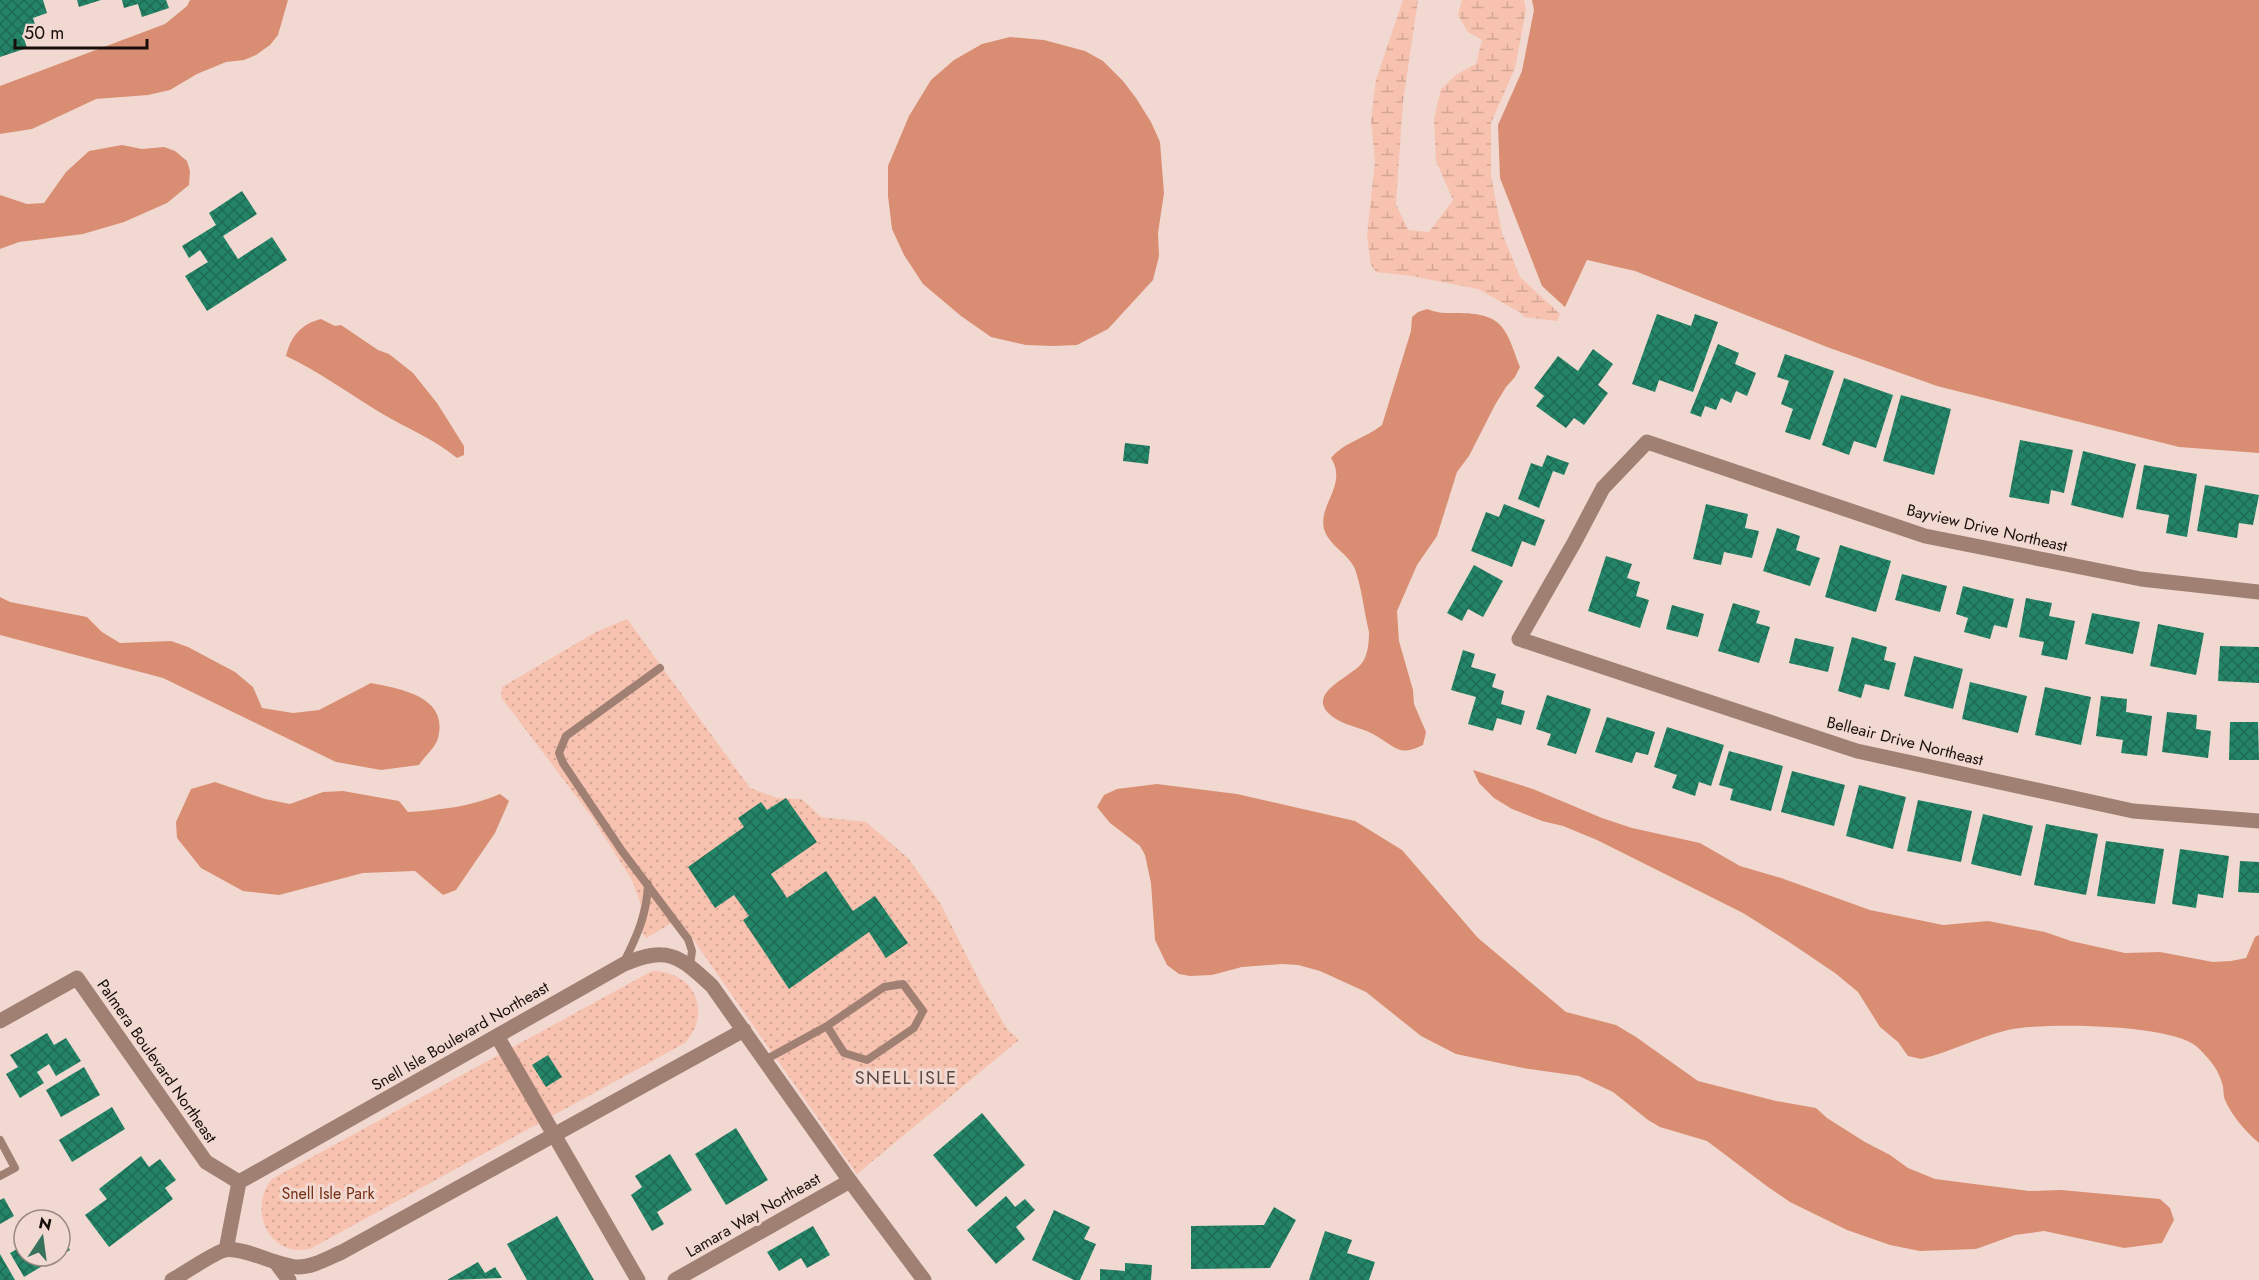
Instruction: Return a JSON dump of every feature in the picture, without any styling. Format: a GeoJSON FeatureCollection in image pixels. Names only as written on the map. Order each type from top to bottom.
{"type":"FeatureCollection","features":[{"type":"Feature","properties":{"kind":"street","name":"Bayview Drive Northeast"},"geometry":{"type":"LineString","coordinates":[[1519,639],[1603,488],[1647,442],[1924,536],[2140,579],[2259,592]]}},
{"type":"Feature","properties":{"kind":"street","name":"Belleair Drive Northeast"},"geometry":{"type":"LineString","coordinates":[[1519,639],[1857,751],[2133,811],[2259,822]]}},
{"type":"Feature","properties":{"kind":"street","name":"Snell Isle Boulevard Northeast"},"geometry":{"type":"LineString","coordinates":[[239,1182],[624,964],[645,955],[673,956],[690,965],[712,986],[849,1181],[924,1280]]}},
{"type":"Feature","properties":{"kind":"street","name":"Palmera Boulevard Northeast"},"geometry":{"type":"LineString","coordinates":[[0,1021],[77,978],[206,1162],[239,1182]]}},
{"type":"Feature","properties":{"kind":"street"},"geometry":{"type":"LineString","coordinates":[[172,1280],[226,1250],[257,1255],[277,1264],[299,1267],[317,1263],[342,1252],[744,1030]]}},
{"type":"Feature","properties":{"kind":"street"},"geometry":{"type":"LineString","coordinates":[[497,1036],[638,1280]]}},
{"type":"Feature","properties":{"kind":"street","name":"Lamara Way Northeast"},"geometry":{"type":"LineString","coordinates":[[675,1280],[849,1181]]}},
{"type":"Feature","properties":{"kind":"street"},"geometry":{"type":"LineString","coordinates":[[226,1250],[239,1182]]}},
{"type":"Feature","properties":{"kind":"street"},"geometry":{"type":"LineString","coordinates":[[277,1264],[289,1280]]}},
{"type":"Feature","properties":{"kind":"lane"},"geometry":{"type":"LineString","coordinates":[[660,668],[566,736],[559,753],[563,763],[688,939],[692,951],[690,965]]}},
{"type":"Feature","properties":{"kind":"lane"},"geometry":{"type":"LineString","coordinates":[[624,964],[641,928],[648,903],[648,884]]}},
{"type":"Feature","properties":{"kind":"lane"},"geometry":{"type":"LineString","coordinates":[[765,1060],[827,1026],[884,987],[903,984],[923,1011],[914,1029],[867,1060],[844,1053],[827,1026]]}},
{"type":"Feature","properties":{"kind":"lane"},"geometry":{"type":"LineString","coordinates":[[0,1140],[15,1168],[0,1176]]}},
{"type":"Feature","properties":{"kind":"green space"},"geometry":{"type":"Polygon","coordinates":[[[1403,0],[1418,0],[1403,102],[1396,204],[1408,230],[1429,232],[1453,200],[1436,161],[1434,119],[1441,89],[1457,74],[1476,64],[1482,40],[1468,32],[1458,15],[1462,0],[1524,0],[1526,10],[1515,68],[1491,123],[1491,176],[1502,233],[1520,277],[1560,314],[1557,321],[1524,317],[1521,313],[1478,289],[1411,276],[1376,272],[1371,265],[1367,236],[1375,161],[1371,120],[1376,80],[1403,0]]]}},
{"type":"Feature","properties":{"kind":"green space"},"geometry":{"type":"Polygon","coordinates":[[[627,619],[750,788],[777,798],[802,799],[821,817],[866,822],[908,858],[940,903],[981,984],[1007,1029],[1019,1040],[857,1174],[683,925],[672,923],[646,938],[637,926],[641,905],[632,880],[591,816],[501,697],[502,687],[596,632],[627,619]]]}},
{"type":"Feature","properties":{"kind":"green space","name":"Snell Isle Park"},"geometry":{"type":"Polygon","coordinates":[[[652,971],[667,973],[679,978],[695,995],[698,1018],[685,1043],[310,1249],[291,1249],[272,1238],[266,1229],[261,1209],[266,1188],[272,1179],[652,971]]]}},
{"type":"Feature","properties":{"kind":"shaded area"},"geometry":{"type":"Polygon","coordinates":[[[190,0],[288,0],[278,35],[270,45],[256,55],[244,60],[226,62],[197,74],[170,90],[148,95],[96,99],[32,129],[0,134],[0,86],[165,24],[187,6],[190,0]]]}},
{"type":"Feature","properties":{"kind":"shaded area"},"geometry":{"type":"Polygon","coordinates":[[[1532,0],[2259,0],[2259,453],[2179,447],[1937,386],[1827,347],[1635,271],[1587,260],[1565,307],[1542,286],[1500,178],[1498,125],[1522,71],[1534,10],[1532,0]]]}},
{"type":"Feature","properties":{"kind":"shaded area"},"geometry":{"type":"Polygon","coordinates":[[[1010,37],[1044,40],[1085,51],[1103,61],[1136,98],[1160,142],[1164,193],[1158,233],[1159,256],[1153,280],[1108,329],[1077,345],[1026,345],[991,337],[961,316],[923,284],[904,255],[892,229],[888,196],[888,166],[909,116],[931,80],[954,60],[982,44],[1010,37]]]}},
{"type":"Feature","properties":{"kind":"shaded area"},"geometry":{"type":"Polygon","coordinates":[[[122,145],[142,149],[164,147],[175,151],[187,161],[190,171],[189,185],[167,203],[124,222],[83,234],[19,242],[0,249],[0,195],[27,204],[44,203],[66,172],[89,151],[122,145]]]}},
{"type":"Feature","properties":{"kind":"shaded area"},"geometry":{"type":"Polygon","coordinates":[[[1427,309],[1444,313],[1475,314],[1495,321],[1507,334],[1520,367],[1495,405],[1469,456],[1457,472],[1437,536],[1417,565],[1397,611],[1399,641],[1413,690],[1414,704],[1426,732],[1423,745],[1409,750],[1399,750],[1373,734],[1336,719],[1326,710],[1323,702],[1331,688],[1364,660],[1369,632],[1355,569],[1327,535],[1323,520],[1335,486],[1335,468],[1331,458],[1342,448],[1382,425],[1411,331],[1412,317],[1427,309]]]}},
{"type":"Feature","properties":{"kind":"shaded area"},"geometry":{"type":"Polygon","coordinates":[[[321,319],[335,326],[341,325],[378,350],[389,354],[413,373],[437,403],[464,446],[464,455],[457,458],[429,439],[286,356],[298,332],[308,324],[321,319]]]}},
{"type":"Feature","properties":{"kind":"shaded area"},"geometry":{"type":"Polygon","coordinates":[[[0,597],[10,602],[87,617],[102,632],[120,643],[171,641],[188,647],[235,672],[253,687],[262,708],[293,713],[319,710],[371,683],[408,692],[429,704],[436,713],[439,724],[438,738],[419,765],[381,770],[336,762],[163,678],[0,635],[0,597]]]}},
{"type":"Feature","properties":{"kind":"shaded area"},"geometry":{"type":"Polygon","coordinates":[[[1473,770],[1533,789],[1632,828],[1700,843],[1740,866],[1870,910],[1943,925],[1988,921],[2045,932],[2071,941],[2125,953],[2160,952],[2213,962],[2246,958],[2255,937],[2259,935],[2259,1143],[2231,1112],[2225,1100],[2223,1085],[2208,1058],[2196,1046],[2182,1039],[2160,1033],[2105,1027],[2024,1027],[1997,1033],[1921,1059],[1908,1056],[1898,1042],[1880,1027],[1858,992],[1835,973],[1789,942],[1743,913],[1597,840],[1512,809],[1494,798],[1479,783],[1473,770]]]}},
{"type":"Feature","properties":{"kind":"shaded area"},"geometry":{"type":"Polygon","coordinates":[[[215,782],[265,799],[290,804],[323,792],[343,791],[399,801],[408,812],[466,805],[500,794],[509,801],[495,833],[456,890],[443,895],[415,871],[363,873],[279,895],[243,891],[201,868],[177,838],[176,822],[191,789],[215,782]]]}},
{"type":"Feature","properties":{"kind":"shaded area"},"geometry":{"type":"Polygon","coordinates":[[[1157,784],[1237,794],[1355,821],[1402,850],[1478,938],[1566,1012],[1616,1025],[1698,1081],[1776,1101],[1816,1108],[1827,1118],[1908,1168],[1935,1179],[2029,1191],[2061,1190],[2160,1199],[2170,1208],[2174,1220],[2162,1243],[2124,1248],[2044,1231],[2015,1235],[1976,1249],[1920,1251],[1890,1245],[1847,1230],[1790,1202],[1707,1141],[1660,1127],[1613,1092],[1579,1076],[1523,1068],[1456,1054],[1421,1036],[1366,992],[1320,971],[1298,965],[1282,964],[1242,967],[1212,975],[1179,974],[1167,965],[1155,940],[1151,883],[1145,855],[1140,846],[1110,823],[1097,807],[1104,795],[1117,789],[1157,784]]]}},
{"type":"Feature","properties":{"kind":"building"},"geometry":{"type":"Polygon","coordinates":[[[0,0],[43,0],[47,13],[33,18],[37,31],[23,35],[27,48],[0,57],[0,0]]]}},
{"type":"Feature","properties":{"kind":"building"},"geometry":{"type":"Polygon","coordinates":[[[77,0],[101,0],[79,7],[77,0]]]}},
{"type":"Feature","properties":{"kind":"building"},"geometry":{"type":"Polygon","coordinates":[[[122,0],[166,0],[169,8],[142,17],[138,4],[124,8],[122,0]]]}},
{"type":"Feature","properties":{"kind":"building"},"geometry":{"type":"Polygon","coordinates":[[[242,191],[257,214],[223,236],[238,259],[272,237],[287,260],[207,311],[185,276],[208,262],[200,250],[189,258],[182,246],[216,225],[209,213],[242,191]]]}},
{"type":"Feature","properties":{"kind":"building"},"geometry":{"type":"Polygon","coordinates":[[[1657,314],[1691,326],[1695,314],[1718,322],[1693,392],[1659,380],[1655,392],[1632,384],[1657,314]]]}},
{"type":"Feature","properties":{"kind":"building"},"geometry":{"type":"Polygon","coordinates":[[[1718,344],[1739,353],[1735,364],[1756,373],[1747,396],[1736,391],[1731,403],[1721,398],[1716,410],[1705,406],[1701,417],[1690,413],[1718,344]]]}},
{"type":"Feature","properties":{"kind":"building"},"geometry":{"type":"Polygon","coordinates":[[[1593,349],[1613,364],[1598,385],[1608,393],[1584,425],[1574,418],[1566,428],[1536,406],[1544,396],[1534,388],[1558,356],[1578,371],[1593,349]]]}},
{"type":"Feature","properties":{"kind":"building"},"geometry":{"type":"Polygon","coordinates":[[[1785,354],[1834,371],[1810,440],[1785,432],[1793,409],[1781,404],[1789,381],[1777,377],[1785,354]]]}},
{"type":"Feature","properties":{"kind":"building"},"geometry":{"type":"Polygon","coordinates":[[[1844,378],[1893,395],[1876,448],[1854,441],[1849,455],[1822,445],[1844,378]]]}},
{"type":"Feature","properties":{"kind":"building"},"geometry":{"type":"Polygon","coordinates":[[[1901,395],[1951,409],[1934,475],[1883,461],[1901,395]]]}},
{"type":"Feature","properties":{"kind":"building"},"geometry":{"type":"Polygon","coordinates":[[[2020,440],[2073,450],[2064,493],[2051,490],[2049,504],[2009,497],[2020,440]]]}},
{"type":"Feature","properties":{"kind":"building"},"geometry":{"type":"Polygon","coordinates":[[[1125,443],[1150,446],[1148,464],[1123,461],[1125,443]]]}},
{"type":"Feature","properties":{"kind":"building"},"geometry":{"type":"Polygon","coordinates":[[[2083,451],[2136,464],[2123,518],[2071,505],[2083,451]]]}},
{"type":"Feature","properties":{"kind":"building"},"geometry":{"type":"Polygon","coordinates":[[[1547,455],[1569,463],[1564,475],[1553,471],[1539,508],[1518,499],[1531,463],[1542,467],[1547,455]]]}},
{"type":"Feature","properties":{"kind":"building"},"geometry":{"type":"Polygon","coordinates":[[[2144,465],[2197,474],[2187,537],[2166,533],[2169,515],[2136,509],[2144,465]]]}},
{"type":"Feature","properties":{"kind":"building"},"geometry":{"type":"Polygon","coordinates":[[[2205,485],[2259,495],[2253,525],[2239,523],[2237,538],[2197,531],[2205,485]]]}},
{"type":"Feature","properties":{"kind":"building"},"geometry":{"type":"Polygon","coordinates":[[[1504,504],[1545,520],[1535,546],[1522,541],[1512,567],[1471,551],[1486,512],[1499,517],[1504,504]]]}},
{"type":"Feature","properties":{"kind":"building"},"geometry":{"type":"Polygon","coordinates":[[[1706,504],[1748,514],[1745,528],[1759,531],[1752,558],[1724,552],[1721,565],[1693,559],[1706,504]]]}},
{"type":"Feature","properties":{"kind":"building"},"geometry":{"type":"Polygon","coordinates":[[[1777,528],[1800,536],[1796,550],[1820,558],[1810,586],[1763,571],[1777,528]]]}},
{"type":"Feature","properties":{"kind":"building"},"geometry":{"type":"Polygon","coordinates":[[[1840,545],[1891,561],[1876,612],[1825,597],[1840,545]]]}},
{"type":"Feature","properties":{"kind":"building"},"geometry":{"type":"Polygon","coordinates":[[[1606,556],[1632,564],[1627,578],[1640,582],[1636,596],[1649,600],[1640,628],[1588,611],[1606,556]]]}},
{"type":"Feature","properties":{"kind":"building"},"geometry":{"type":"Polygon","coordinates":[[[1474,565],[1503,581],[1483,617],[1468,609],[1462,621],[1447,613],[1474,565]]]}},
{"type":"Feature","properties":{"kind":"building"},"geometry":{"type":"Polygon","coordinates":[[[1902,574],[1947,586],[1940,612],[1895,600],[1902,574]]]}},
{"type":"Feature","properties":{"kind":"building"},"geometry":{"type":"Polygon","coordinates":[[[1963,586],[2014,599],[2007,628],[1994,625],[1990,639],[1964,632],[1968,618],[1956,614],[1963,586]]]}},
{"type":"Feature","properties":{"kind":"building"},"geometry":{"type":"Polygon","coordinates":[[[2026,598],[2052,603],[2049,616],[2075,621],[2067,660],[2041,655],[2044,642],[2019,637],[2026,598]]]}},
{"type":"Feature","properties":{"kind":"building"},"geometry":{"type":"Polygon","coordinates":[[[1733,603],[1760,611],[1756,623],[1770,627],[1759,663],[1718,651],[1733,603]]]}},
{"type":"Feature","properties":{"kind":"building"},"geometry":{"type":"Polygon","coordinates":[[[1672,605],[1704,614],[1698,637],[1666,629],[1672,605]]]}},
{"type":"Feature","properties":{"kind":"building"},"geometry":{"type":"Polygon","coordinates":[[[2092,613],[2140,622],[2133,654],[2085,644],[2092,613]]]}},
{"type":"Feature","properties":{"kind":"building"},"geometry":{"type":"Polygon","coordinates":[[[2158,624],[2204,633],[2196,675],[2150,666],[2158,624]]]}},
{"type":"Feature","properties":{"kind":"building"},"geometry":{"type":"Polygon","coordinates":[[[1852,637],[1887,647],[1884,660],[1896,663],[1889,690],[1865,684],[1861,698],[1838,691],[1852,637]]]}},
{"type":"Feature","properties":{"kind":"building"},"geometry":{"type":"Polygon","coordinates":[[[1795,638],[1834,647],[1828,672],[1789,663],[1795,638]]]}},
{"type":"Feature","properties":{"kind":"building"},"geometry":{"type":"Polygon","coordinates":[[[2220,646],[2259,647],[2259,683],[2218,681],[2220,646]]]}},
{"type":"Feature","properties":{"kind":"building"},"geometry":{"type":"Polygon","coordinates":[[[1463,650],[1475,654],[1471,667],[1496,674],[1492,687],[1504,691],[1501,704],[1525,711],[1521,725],[1497,718],[1493,731],[1468,724],[1476,697],[1451,690],[1463,650]]]}},
{"type":"Feature","properties":{"kind":"building"},"geometry":{"type":"Polygon","coordinates":[[[1914,656],[1963,669],[1953,709],[1904,696],[1914,656]]]}},
{"type":"Feature","properties":{"kind":"building"},"geometry":{"type":"Polygon","coordinates":[[[1970,682],[2027,696],[2018,733],[1962,719],[1970,682]]]}},
{"type":"Feature","properties":{"kind":"building"},"geometry":{"type":"Polygon","coordinates":[[[2045,687],[2091,697],[2081,745],[2035,735],[2045,687]]]}},
{"type":"Feature","properties":{"kind":"building"},"geometry":{"type":"Polygon","coordinates":[[[1547,695],[1591,709],[1576,754],[1547,745],[1551,734],[1536,729],[1547,695]]]}},
{"type":"Feature","properties":{"kind":"building"},"geometry":{"type":"Polygon","coordinates":[[[2101,696],[2127,699],[2126,712],[2152,716],[2147,756],[2121,753],[2123,740],[2096,736],[2101,696]]]}},
{"type":"Feature","properties":{"kind":"building"},"geometry":{"type":"Polygon","coordinates":[[[2167,712],[2197,715],[2196,729],[2211,731],[2208,758],[2162,752],[2167,712]]]}},
{"type":"Feature","properties":{"kind":"building"},"geometry":{"type":"Polygon","coordinates":[[[1607,717],[1655,732],[1648,755],[1636,752],[1632,763],[1595,752],[1607,717]]]}},
{"type":"Feature","properties":{"kind":"building"},"geometry":{"type":"Polygon","coordinates":[[[2230,722],[2258,722],[2259,760],[2229,760],[2230,722]]]}},
{"type":"Feature","properties":{"kind":"building"},"geometry":{"type":"Polygon","coordinates":[[[1667,727],[1724,745],[1711,786],[1699,782],[1695,796],[1672,788],[1677,775],[1654,767],[1667,727]]]}},
{"type":"Feature","properties":{"kind":"building"},"geometry":{"type":"Polygon","coordinates":[[[1729,751],[1783,766],[1771,811],[1730,800],[1733,789],[1719,785],[1729,751]]]}},
{"type":"Feature","properties":{"kind":"building"},"geometry":{"type":"Polygon","coordinates":[[[1792,771],[1845,785],[1834,826],[1781,812],[1792,771]]]}},
{"type":"Feature","properties":{"kind":"building"},"geometry":{"type":"Polygon","coordinates":[[[1859,785],[1906,797],[1893,849],[1846,836],[1859,785]]]}},
{"type":"Feature","properties":{"kind":"building"},"geometry":{"type":"Polygon","coordinates":[[[786,798],[817,842],[771,874],[787,898],[826,871],[853,911],[875,896],[908,943],[886,958],[869,932],[789,989],[743,920],[749,916],[734,895],[715,908],[688,867],[744,827],[738,818],[761,802],[767,810],[786,798]]]}},
{"type":"Feature","properties":{"kind":"building"},"geometry":{"type":"Polygon","coordinates":[[[1918,800],[1972,811],[1961,862],[1907,851],[1918,800]]]}},
{"type":"Feature","properties":{"kind":"building"},"geometry":{"type":"Polygon","coordinates":[[[1983,814],[2033,826],[2021,876],[1971,864],[1983,814]]]}},
{"type":"Feature","properties":{"kind":"building"},"geometry":{"type":"Polygon","coordinates":[[[2046,824],[2098,834],[2086,895],[2034,885],[2046,824]]]}},
{"type":"Feature","properties":{"kind":"building"},"geometry":{"type":"Polygon","coordinates":[[[2106,841],[2164,849],[2155,904],[2097,896],[2106,841]]]}},
{"type":"Feature","properties":{"kind":"building"},"geometry":{"type":"Polygon","coordinates":[[[2180,849],[2229,856],[2223,898],[2198,894],[2196,908],[2172,904],[2180,849]]]}},
{"type":"Feature","properties":{"kind":"building"},"geometry":{"type":"Polygon","coordinates":[[[2240,861],[2259,862],[2259,893],[2238,892],[2240,861]]]}},
{"type":"Feature","properties":{"kind":"building"},"geometry":{"type":"Polygon","coordinates":[[[47,1033],[54,1045],[66,1038],[81,1061],[56,1076],[49,1064],[37,1072],[44,1083],[20,1098],[6,1074],[18,1067],[10,1055],[47,1033]]]}},
{"type":"Feature","properties":{"kind":"building"},"geometry":{"type":"Polygon","coordinates":[[[548,1055],[562,1077],[546,1087],[532,1065],[548,1055]]]}},
{"type":"Feature","properties":{"kind":"building"},"geometry":{"type":"Polygon","coordinates":[[[84,1067],[100,1095],[61,1117],[46,1090],[84,1067]]]}},
{"type":"Feature","properties":{"kind":"building"},"geometry":{"type":"Polygon","coordinates":[[[112,1107],[125,1129],[72,1162],[59,1140],[112,1107]]]}},
{"type":"Feature","properties":{"kind":"building"},"geometry":{"type":"Polygon","coordinates":[[[982,1113],[1025,1165],[976,1207],[933,1155],[982,1113]]]}},
{"type":"Feature","properties":{"kind":"building"},"geometry":{"type":"Polygon","coordinates":[[[736,1128],[768,1180],[726,1205],[695,1154],[736,1128]]]}},
{"type":"Feature","properties":{"kind":"building"},"geometry":{"type":"Polygon","coordinates":[[[670,1154],[692,1190],[657,1212],[664,1224],[652,1231],[631,1195],[642,1187],[635,1176],[670,1154]]]}},
{"type":"Feature","properties":{"kind":"building"},"geometry":{"type":"Polygon","coordinates":[[[141,1156],[149,1167],[160,1159],[176,1180],[165,1188],[173,1199],[109,1247],[85,1215],[107,1199],[99,1189],[141,1156]]]}},
{"type":"Feature","properties":{"kind":"building"},"geometry":{"type":"Polygon","coordinates":[[[1006,1196],[1015,1207],[1025,1199],[1035,1210],[1016,1227],[1025,1239],[996,1264],[967,1230],[1006,1196]]]}},
{"type":"Feature","properties":{"kind":"building"},"geometry":{"type":"Polygon","coordinates":[[[4,1198],[12,1212],[12,1217],[0,1224],[0,1200],[4,1198]]]}},
{"type":"Feature","properties":{"kind":"building"},"geometry":{"type":"Polygon","coordinates":[[[1274,1207],[1296,1220],[1270,1268],[1191,1269],[1191,1226],[1264,1225],[1274,1207]]]}},
{"type":"Feature","properties":{"kind":"building"},"geometry":{"type":"Polygon","coordinates":[[[1054,1210],[1090,1227],[1084,1239],[1096,1244],[1080,1280],[1074,1280],[1032,1260],[1054,1210]]]}},
{"type":"Feature","properties":{"kind":"building"},"geometry":{"type":"Polygon","coordinates":[[[557,1216],[594,1280],[527,1280],[507,1244],[557,1216]]]}},
{"type":"Feature","properties":{"kind":"building"},"geometry":{"type":"Polygon","coordinates":[[[813,1226],[830,1255],[807,1268],[801,1258],[779,1271],[767,1252],[813,1226]]]}},
{"type":"Feature","properties":{"kind":"building"},"geometry":{"type":"Polygon","coordinates":[[[1325,1231],[1352,1240],[1347,1253],[1375,1262],[1369,1280],[1309,1280],[1325,1231]]]}},
{"type":"Feature","properties":{"kind":"building"},"geometry":{"type":"Polygon","coordinates":[[[0,1254],[15,1280],[0,1280],[0,1254]]]}},
{"type":"Feature","properties":{"kind":"building"},"geometry":{"type":"Polygon","coordinates":[[[478,1262],[485,1273],[495,1267],[502,1278],[447,1280],[478,1262]]]}},
{"type":"Feature","properties":{"kind":"building"},"geometry":{"type":"Polygon","coordinates":[[[1125,1263],[1152,1265],[1151,1280],[1100,1280],[1100,1269],[1125,1271],[1125,1263]]]}},
{"type":"Feature","properties":{"kind":"building"},"geometry":{"type":"Polygon","coordinates":[[[19,1268],[39,1268],[24,1277],[19,1268]]]}},
{"type":"Feature","properties":{"kind":"district","name":"SNELL ISLE"},"geometry":{"type":"Point","coordinates":[906,1078]}}]}
